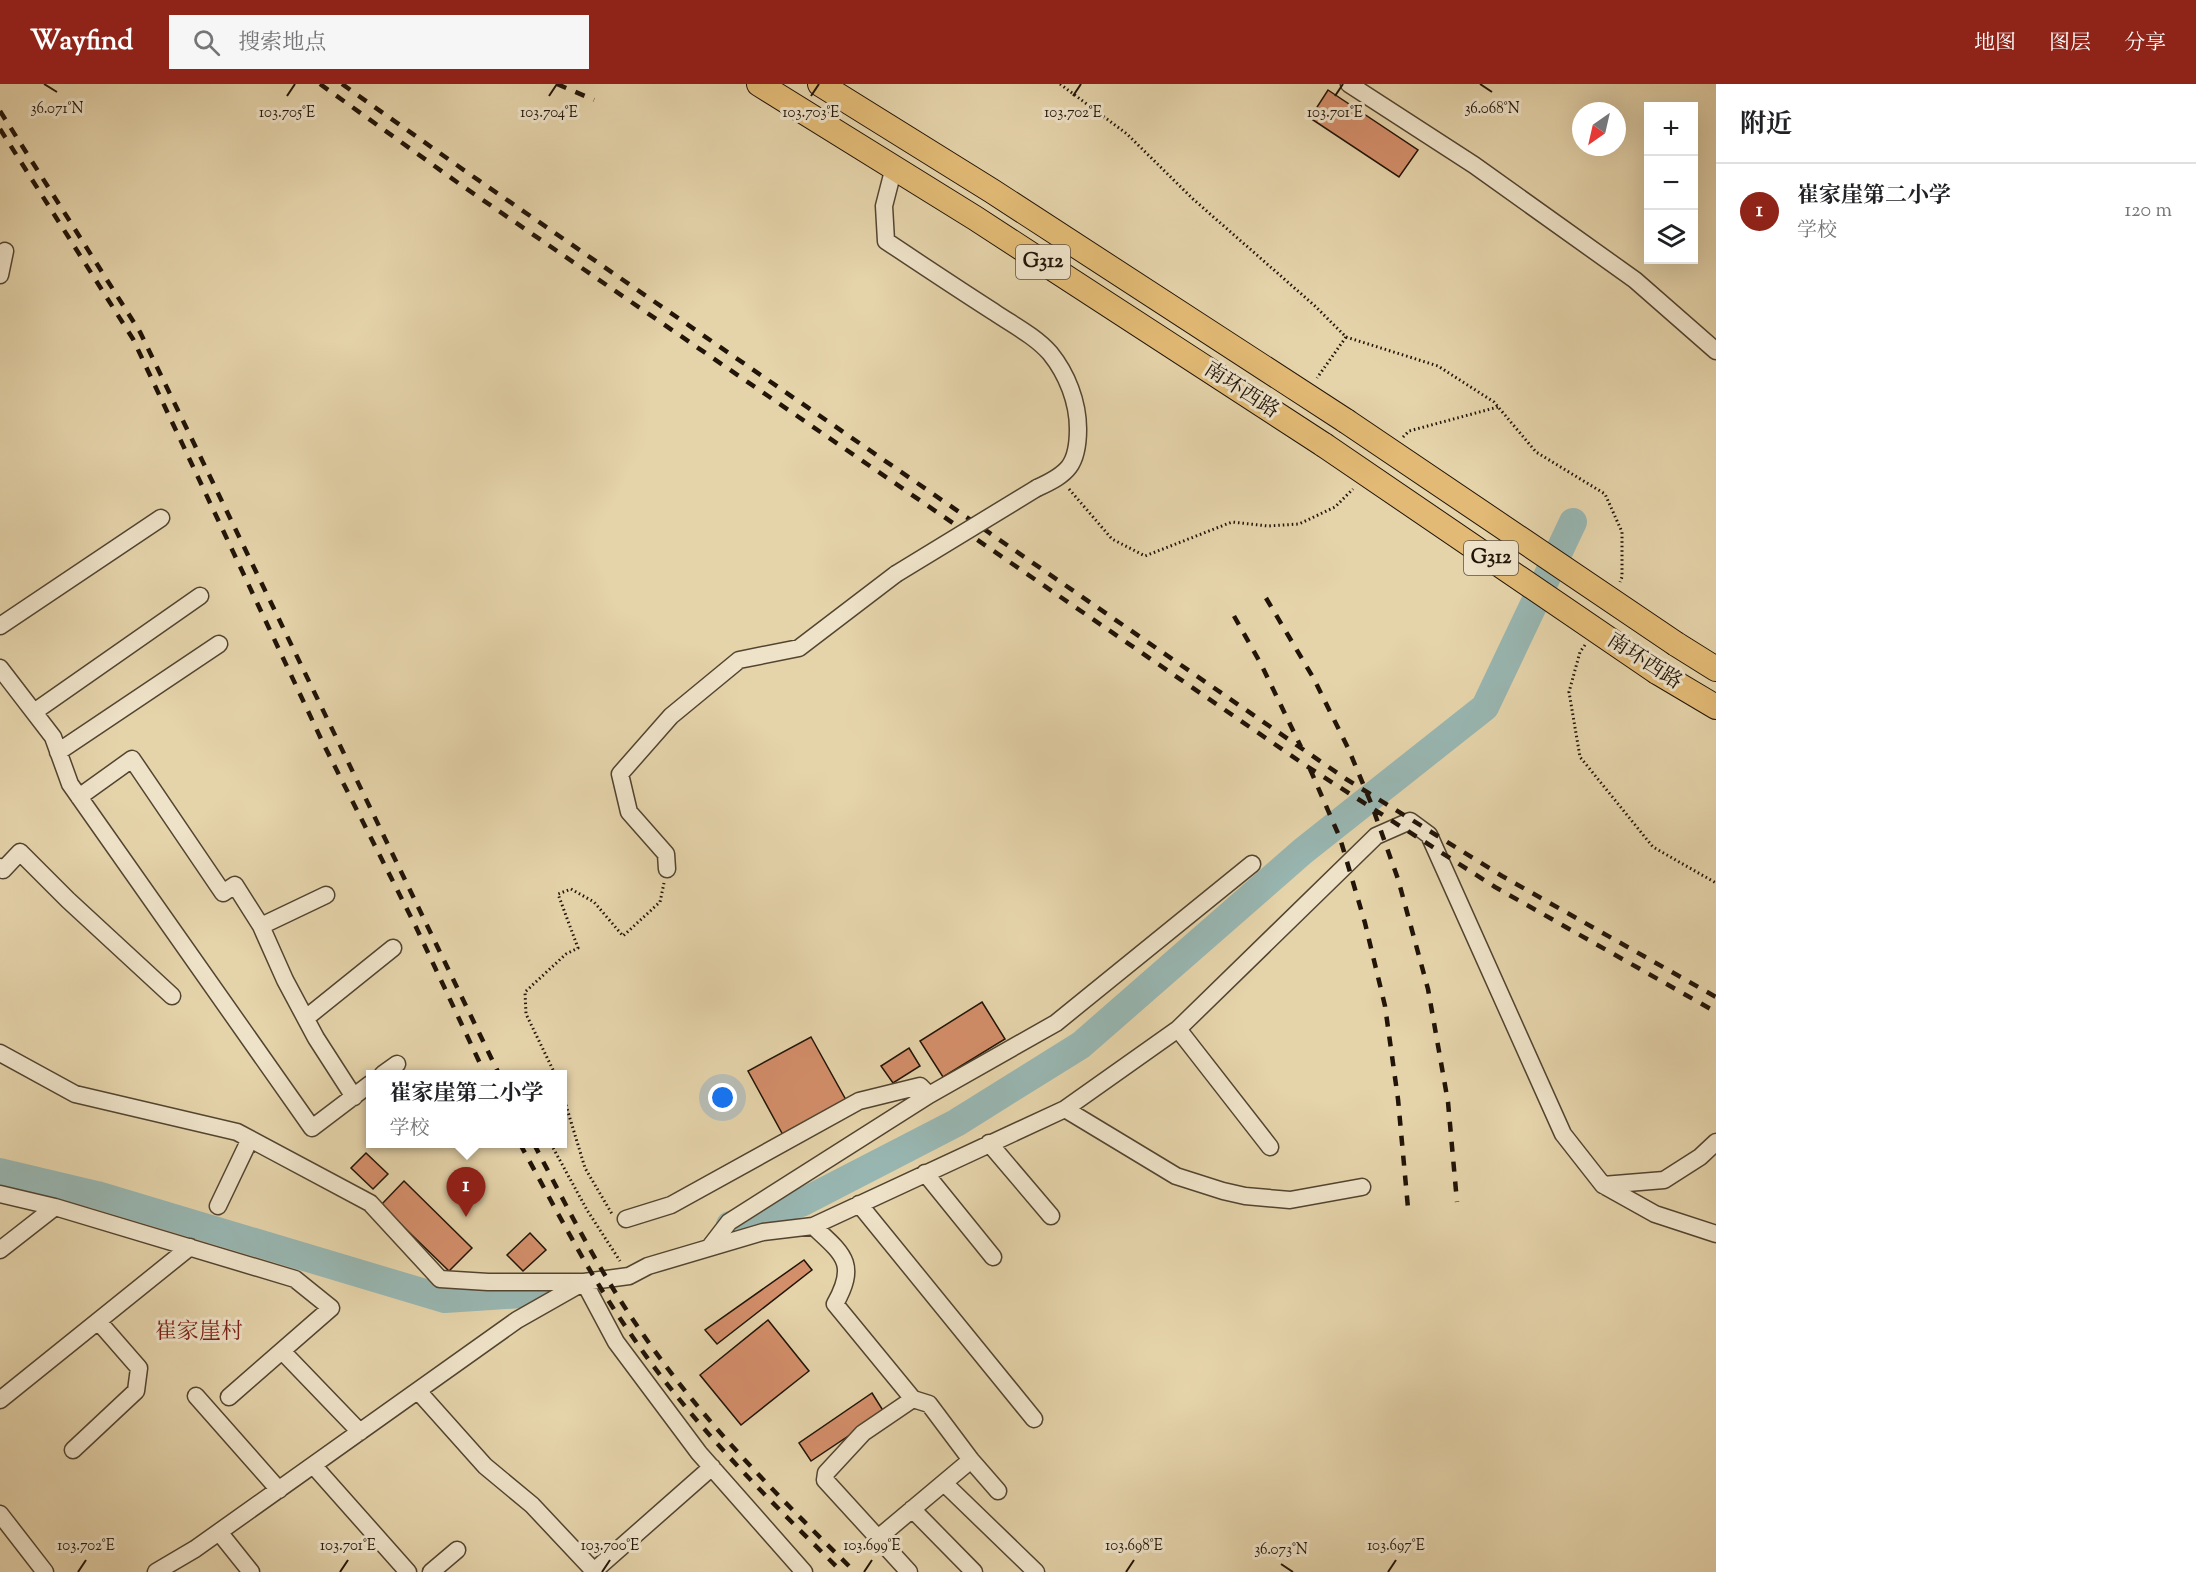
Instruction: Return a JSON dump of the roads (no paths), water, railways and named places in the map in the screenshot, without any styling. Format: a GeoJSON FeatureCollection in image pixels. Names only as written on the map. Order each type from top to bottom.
{"type":"FeatureCollection","features":[{"type":"Feature","properties":{"kind":"highway","name":"南环西路"},"geometry":{"type":"LineString","coordinates":[[759,84],[894,167],[1324,444],[1658,672],[1716,707]]}},
{"type":"Feature","properties":{"kind":"highway","name":"南环西路"},"geometry":{"type":"LineString","coordinates":[[820,84],[992,191],[1305,394],[1716,669]]}},
{"type":"Feature","properties":{"kind":"street"},"geometry":{"type":"LineString","coordinates":[[1349,84],[1474,165],[1635,280],[1716,351]]}},
{"type":"Feature","properties":{"kind":"street"},"geometry":{"type":"LineString","coordinates":[[667,869],[666,854],[629,812],[620,774],[671,716],[739,660],[799,648],[896,574],[1038,488],[1060,478],[1069,468],[1075,455],[1078,439],[1076,408],[1059,365],[1038,341],[886,242],[884,206],[894,167]]}},
{"type":"Feature","properties":{"kind":"street"},"geometry":{"type":"LineString","coordinates":[[0,275],[5,251]]}},
{"type":"Feature","properties":{"kind":"street"},"geometry":{"type":"LineString","coordinates":[[0,626],[161,518]]}},
{"type":"Feature","properties":{"kind":"street"},"geometry":{"type":"LineString","coordinates":[[34,712],[200,596]]}},
{"type":"Feature","properties":{"kind":"street"},"geometry":{"type":"LineString","coordinates":[[58,752],[219,644]]}},
{"type":"Feature","properties":{"kind":"street"},"geometry":{"type":"LineString","coordinates":[[0,668],[53,737],[70,784],[312,1128],[366,1087]]}},
{"type":"Feature","properties":{"kind":"street"},"geometry":{"type":"LineString","coordinates":[[79,797],[132,759],[223,893],[235,885],[261,926],[285,980],[306,1018],[354,1096]]}},
{"type":"Feature","properties":{"kind":"street"},"geometry":{"type":"LineString","coordinates":[[0,1053],[75,1094],[237,1132],[370,1203],[440,1279],[489,1282],[584,1282],[629,1276],[648,1266],[763,1232],[813,1226],[1065,1108],[1178,1029],[1376,836],[1410,820],[1429,835],[1563,1134],[1603,1185],[1655,1214],[1716,1234]]}},
{"type":"Feature","properties":{"kind":"street"},"geometry":{"type":"LineString","coordinates":[[0,867],[3,870],[20,852],[68,900],[172,996]]}},
{"type":"Feature","properties":{"kind":"street"},"geometry":{"type":"LineString","coordinates":[[709,1248],[729,1222],[929,1095],[1056,1023],[1252,864]]}},
{"type":"Feature","properties":{"kind":"street"},"geometry":{"type":"LineString","coordinates":[[261,926],[326,895]]}},
{"type":"Feature","properties":{"kind":"street"},"geometry":{"type":"LineString","coordinates":[[306,1018],[393,948]]}},
{"type":"Feature","properties":{"kind":"street"},"geometry":{"type":"LineString","coordinates":[[1178,1029],[1270,1147]]}},
{"type":"Feature","properties":{"kind":"street"},"geometry":{"type":"LineString","coordinates":[[626,1219],[670,1205],[860,1101],[920,1086],[929,1095]]}},
{"type":"Feature","properties":{"kind":"street"},"geometry":{"type":"LineString","coordinates":[[1065,1108],[1176,1176],[1223,1191],[1245,1196],[1290,1200],[1362,1187]]}},
{"type":"Feature","properties":{"kind":"street"},"geometry":{"type":"LineString","coordinates":[[218,1206],[250,1139]]}},
{"type":"Feature","properties":{"kind":"street"},"geometry":{"type":"LineString","coordinates":[[1603,1185],[1665,1180],[1700,1157],[1716,1142]]}},
{"type":"Feature","properties":{"kind":"street"},"geometry":{"type":"LineString","coordinates":[[989,1143],[1051,1216]]}},
{"type":"Feature","properties":{"kind":"street"},"geometry":{"type":"LineString","coordinates":[[925,1173],[993,1257]]}},
{"type":"Feature","properties":{"kind":"street"},"geometry":{"type":"LineString","coordinates":[[0,1194],[55,1207],[295,1279],[331,1308],[229,1398]]}},
{"type":"Feature","properties":{"kind":"street"},"geometry":{"type":"LineString","coordinates":[[859,1204],[1034,1419]]}},
{"type":"Feature","properties":{"kind":"street"},"geometry":{"type":"LineString","coordinates":[[0,1250],[55,1207]]}},
{"type":"Feature","properties":{"kind":"street"},"geometry":{"type":"LineString","coordinates":[[813,1226],[835,1246],[847,1267],[845,1287],[835,1304],[913,1400],[929,1404],[971,1460],[999,1491]]}},
{"type":"Feature","properties":{"kind":"street"},"geometry":{"type":"LineString","coordinates":[[0,1400],[190,1247]]}},
{"type":"Feature","properties":{"kind":"street"},"geometry":{"type":"LineString","coordinates":[[157,1572],[219,1533],[517,1320],[584,1282]]}},
{"type":"Feature","properties":{"kind":"street"},"geometry":{"type":"LineString","coordinates":[[584,1282],[615,1342],[712,1467],[804,1572]]}},
{"type":"Feature","properties":{"kind":"street"},"geometry":{"type":"LineString","coordinates":[[73,1450],[136,1391],[139,1368],[98,1322]]}},
{"type":"Feature","properties":{"kind":"street"},"geometry":{"type":"LineString","coordinates":[[282,1351],[360,1432]]}},
{"type":"Feature","properties":{"kind":"street"},"geometry":{"type":"LineString","coordinates":[[418,1391],[485,1466],[532,1505],[594,1571],[712,1467]]}},
{"type":"Feature","properties":{"kind":"street"},"geometry":{"type":"LineString","coordinates":[[196,1396],[279,1490]]}},
{"type":"Feature","properties":{"kind":"street"},"geometry":{"type":"LineString","coordinates":[[909,1572],[825,1480],[825,1473],[863,1433],[913,1400]]}},
{"type":"Feature","properties":{"kind":"street"},"geometry":{"type":"LineString","coordinates":[[878,1538],[971,1460]]}},
{"type":"Feature","properties":{"kind":"street"},"geometry":{"type":"LineString","coordinates":[[313,1465],[408,1572]]}},
{"type":"Feature","properties":{"kind":"street"},"geometry":{"type":"LineString","coordinates":[[944,1482],[1036,1572]]}},
{"type":"Feature","properties":{"kind":"street"},"geometry":{"type":"LineString","coordinates":[[912,1509],[974,1572]]}},
{"type":"Feature","properties":{"kind":"street"},"geometry":{"type":"LineString","coordinates":[[0,1514],[45,1572]]}},
{"type":"Feature","properties":{"kind":"street"},"geometry":{"type":"LineString","coordinates":[[219,1533],[251,1572]]}},
{"type":"Feature","properties":{"kind":"street"},"geometry":{"type":"LineString","coordinates":[[431,1572],[456,1550]]}},
{"type":"Feature","properties":{"kind":"waterway"},"geometry":{"type":"LineString","coordinates":[[730,1225],[801,1203],[956,1123],[1081,1045],[1303,851],[1485,707],[1573,522]]}},
{"type":"Feature","properties":{"kind":"waterway"},"geometry":{"type":"LineString","coordinates":[[0,1172],[97,1195],[445,1299],[538,1293]]}},
{"type":"Feature","properties":{"kind":"railway"},"geometry":{"type":"LineString","coordinates":[[320,84],[461,185],[1305,765],[1495,887],[1716,1012]]}},
{"type":"Feature","properties":{"kind":"railway"},"geometry":{"type":"LineString","coordinates":[[342,84],[1346,779],[1502,876],[1716,997]]}},
{"type":"Feature","properties":{"kind":"railway"},"geometry":{"type":"LineString","coordinates":[[557,84],[594,100]]}},
{"type":"Feature","properties":{"kind":"railway"},"geometry":{"type":"LineString","coordinates":[[0,111],[140,332],[497,1070]]}},
{"type":"Feature","properties":{"kind":"railway"},"geometry":{"type":"LineString","coordinates":[[0,129],[133,339],[323,743],[416,927],[483,1070]]}},
{"type":"Feature","properties":{"kind":"railway"},"geometry":{"type":"LineString","coordinates":[[1266,598],[1314,679],[1348,748],[1371,803],[1398,879],[1428,989],[1448,1102],[1457,1202]]}},
{"type":"Feature","properties":{"kind":"railway"},"geometry":{"type":"LineString","coordinates":[[1234,616],[1261,664],[1301,747]]}},
{"type":"Feature","properties":{"kind":"railway"},"geometry":{"type":"LineString","coordinates":[[1310,769],[1340,838],[1365,923],[1385,1006],[1398,1099],[1408,1208]]}},
{"type":"Feature","properties":{"kind":"railway"},"geometry":{"type":"LineString","coordinates":[[522,1148],[600,1287],[653,1366],[730,1458],[842,1572]]}},
{"type":"Feature","properties":{"kind":"railway"},"geometry":{"type":"LineString","coordinates":[[536,1148],[611,1285],[664,1363],[742,1456],[855,1572]]}},
{"type":"Feature","properties":{"kind":"place","name":"崔家崖第二小学"},"geometry":{"type":"Point","coordinates":[466,1217]}},
{"type":"Feature","properties":{"kind":"district","name":"崔家崖村"},"geometry":{"type":"Point","coordinates":[199,1333]}}]}
